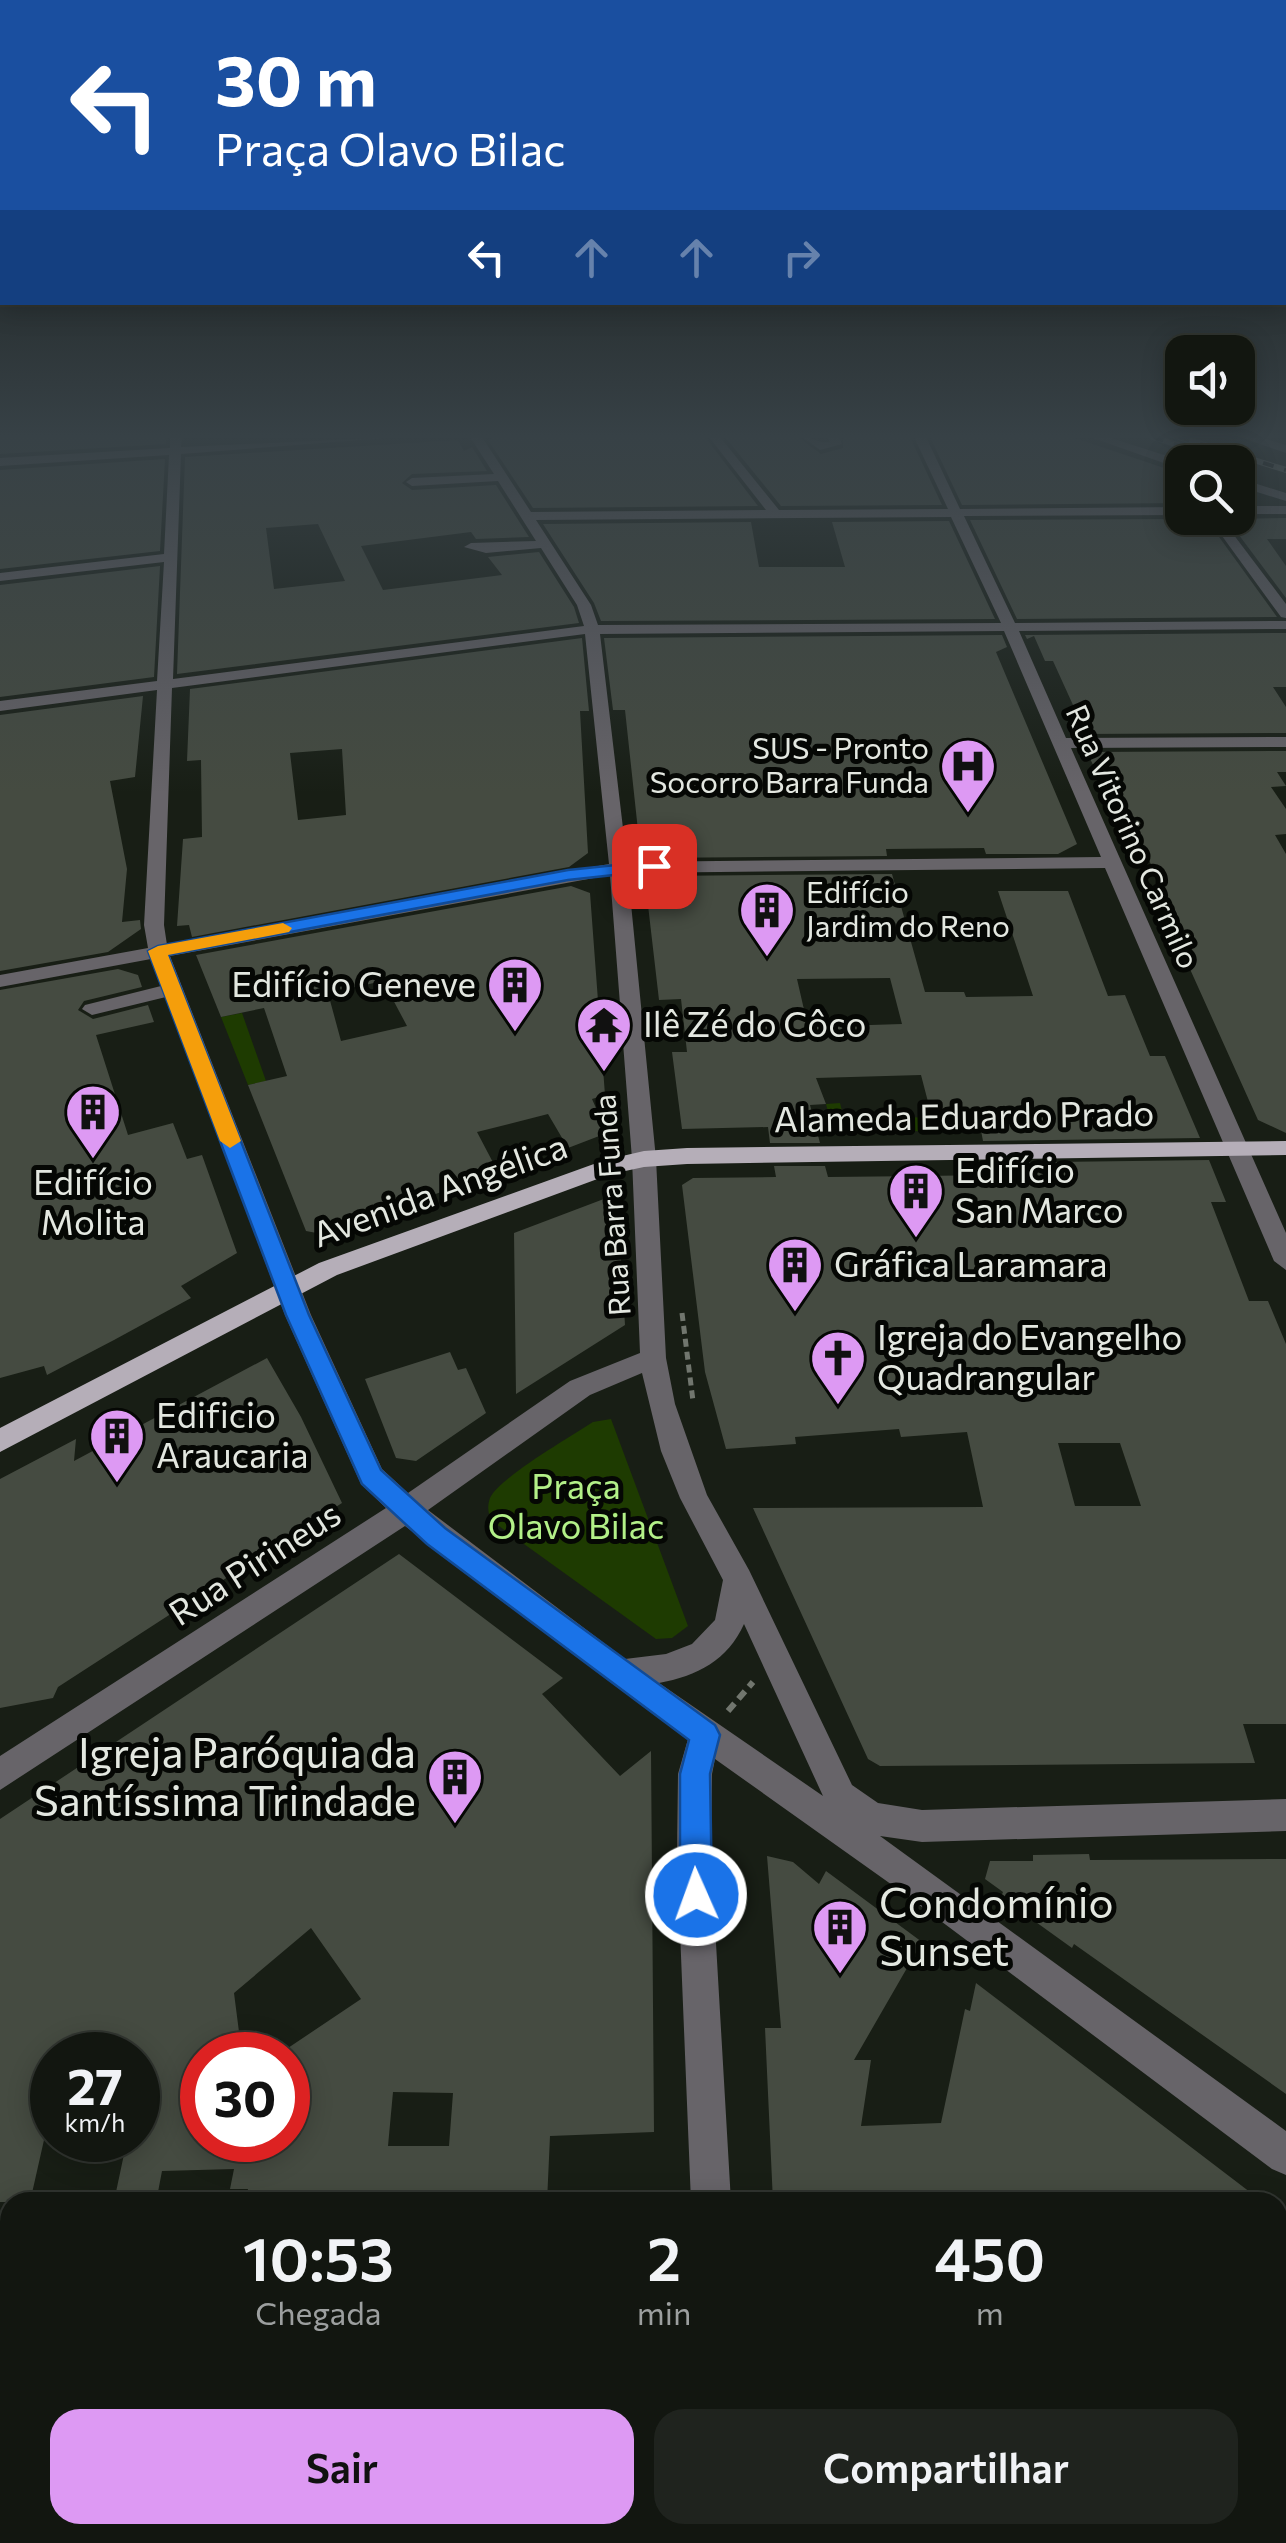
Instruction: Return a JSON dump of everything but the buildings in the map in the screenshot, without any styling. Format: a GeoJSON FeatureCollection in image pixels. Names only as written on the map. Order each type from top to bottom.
{"type":"FeatureCollection","features":[{"type":"Feature","properties":{"kind":"main road","name":"Alameda Eduardo Prado"},"geometry":{"type":"LineString","coordinates":[[644,1159],[1286,1148]]}},
{"type":"Feature","properties":{"kind":"main road","name":"Avenida Angélica"},"geometry":{"type":"LineString","coordinates":[[0,1441],[286,1288],[605,1168],[644,1159]]}},
{"type":"Feature","properties":{"kind":"street","name":"Rua Barra Funda"},"geometry":{"type":"LineString","coordinates":[[551,556],[584,605],[592,630],[619,868],[644,1159],[653,1358],[674,1451],[694,1498],[738,1579]]}},
{"type":"Feature","properties":{"kind":"street","name":"Rua Vitorino Carmilo"},"geometry":{"type":"LineString","coordinates":[[974,556],[1286,1262]]}},
{"type":"Feature","properties":{"kind":"street"},"geometry":{"type":"LineString","coordinates":[[1243,556],[1286,614]]}},
{"type":"Feature","properties":{"kind":"street"},"geometry":{"type":"LineString","coordinates":[[0,577],[171,557],[154,925],[158,951],[286,1288],[371,1476],[406,1510],[620,1674],[914,1880],[1286,2155]]}},
{"type":"Feature","properties":{"kind":"street"},"geometry":{"type":"LineString","coordinates":[[0,706],[592,630],[1286,626]]}},
{"type":"Feature","properties":{"kind":"street"},"geometry":{"type":"LineString","coordinates":[[1058,743],[1286,742]]}},
{"type":"Feature","properties":{"kind":"street"},"geometry":{"type":"LineString","coordinates":[[0,981],[619,868],[1110,862]]}},
{"type":"Feature","properties":{"kind":"street"},"geometry":{"type":"LineString","coordinates":[[92,1009],[172,990]]}},
{"type":"Feature","properties":{"kind":"street","name":"Rua Pirineus"},"geometry":{"type":"LineString","coordinates":[[0,1774],[406,1510],[580,1388],[653,1358]]}},
{"type":"Feature","properties":{"kind":"street"},"geometry":{"type":"LineString","coordinates":[[620,1674],[656,1671],[706,1654],[731,1622],[738,1579]]}},
{"type":"Feature","properties":{"kind":"street"},"geometry":{"type":"LineString","coordinates":[[738,1579],[840,1796],[858,1813],[879,1822],[922,1826],[1286,1815]]}},
{"type":"Feature","properties":{"kind":"street"},"geometry":{"type":"LineString","coordinates":[[705,1735],[695,1774],[694,1857],[711,2192]]}},
{"type":"Feature","properties":{"kind":"street"},"geometry":{"type":"LineString","coordinates":[[914,1880],[896,1848],[902,1837],[922,1826]]}},
{"type":"Feature","properties":{"kind":"path"},"geometry":{"type":"LineString","coordinates":[[681,1306],[693,1409]]}},
{"type":"Feature","properties":{"kind":"path"},"geometry":{"type":"LineString","coordinates":[[705,1735],[774,1656]]}},
{"type":"Feature","properties":{"kind":"green space"},"geometry":{"type":"Polygon","coordinates":[[[242,1013],[266,1081],[248,1085],[221,1017],[242,1013]]]}},
{"type":"Feature","properties":{"kind":"green space"},"geometry":{"type":"Polygon","coordinates":[[[840,1103],[844,1119],[932,1117],[935,1131],[833,1132],[826,1104],[840,1103]]]}},
{"type":"Feature","properties":{"kind":"green space","name":"Praça Olavo Bilac"},"geometry":{"type":"Polygon","coordinates":[[[611,1419],[688,1626],[672,1638],[656,1639],[492,1521],[489,1513],[490,1498],[507,1479],[593,1422],[611,1419]]]}},
{"type":"Feature","properties":{"kind":"slow traffic"},"geometry":{"type":"LineString","coordinates":[[230,1141],[158,951],[283,928]]}},
{"type":"Feature","properties":{"kind":"place","name":"SUS - Pronto Socorro Barra Funda"},"geometry":{"type":"Point","coordinates":[968,815]}},
{"type":"Feature","properties":{"kind":"place","name":"Edifício Jardim do Reno"},"geometry":{"type":"Point","coordinates":[767,959]}},
{"type":"Feature","properties":{"kind":"place","name":"Edifício Geneve"},"geometry":{"type":"Point","coordinates":[515,1034]}},
{"type":"Feature","properties":{"kind":"place","name":"Ilê Zé do Côco"},"geometry":{"type":"Point","coordinates":[604,1074]}},
{"type":"Feature","properties":{"kind":"place","name":"Edifício Molita"},"geometry":{"type":"Point","coordinates":[93,1161]}},
{"type":"Feature","properties":{"kind":"place","name":"Edifício San Marco"},"geometry":{"type":"Point","coordinates":[916,1240]}},
{"type":"Feature","properties":{"kind":"place","name":"Gráfica Laramara"},"geometry":{"type":"Point","coordinates":[795,1314]}},
{"type":"Feature","properties":{"kind":"place","name":"Igreja do Evangelho Quadrangular"},"geometry":{"type":"Point","coordinates":[838,1407]}},
{"type":"Feature","properties":{"kind":"place","name":"Edificio Araucaria"},"geometry":{"type":"Point","coordinates":[117,1485]}},
{"type":"Feature","properties":{"kind":"place","name":"Igreja Paróquia da Santíssima Trindade"},"geometry":{"type":"Point","coordinates":[455,1826]}},
{"type":"Feature","properties":{"kind":"place","name":"Condomínio Sunset"},"geometry":{"type":"Point","coordinates":[840,1976]}},
{"type":"Feature","properties":{"kind":"route"},"geometry":{"type":"LineString","coordinates":[[654,866],[568,875],[158,951],[298,1315],[371,1476],[436,1536],[705,1735],[695,1774],[696,1895]]}}]}
